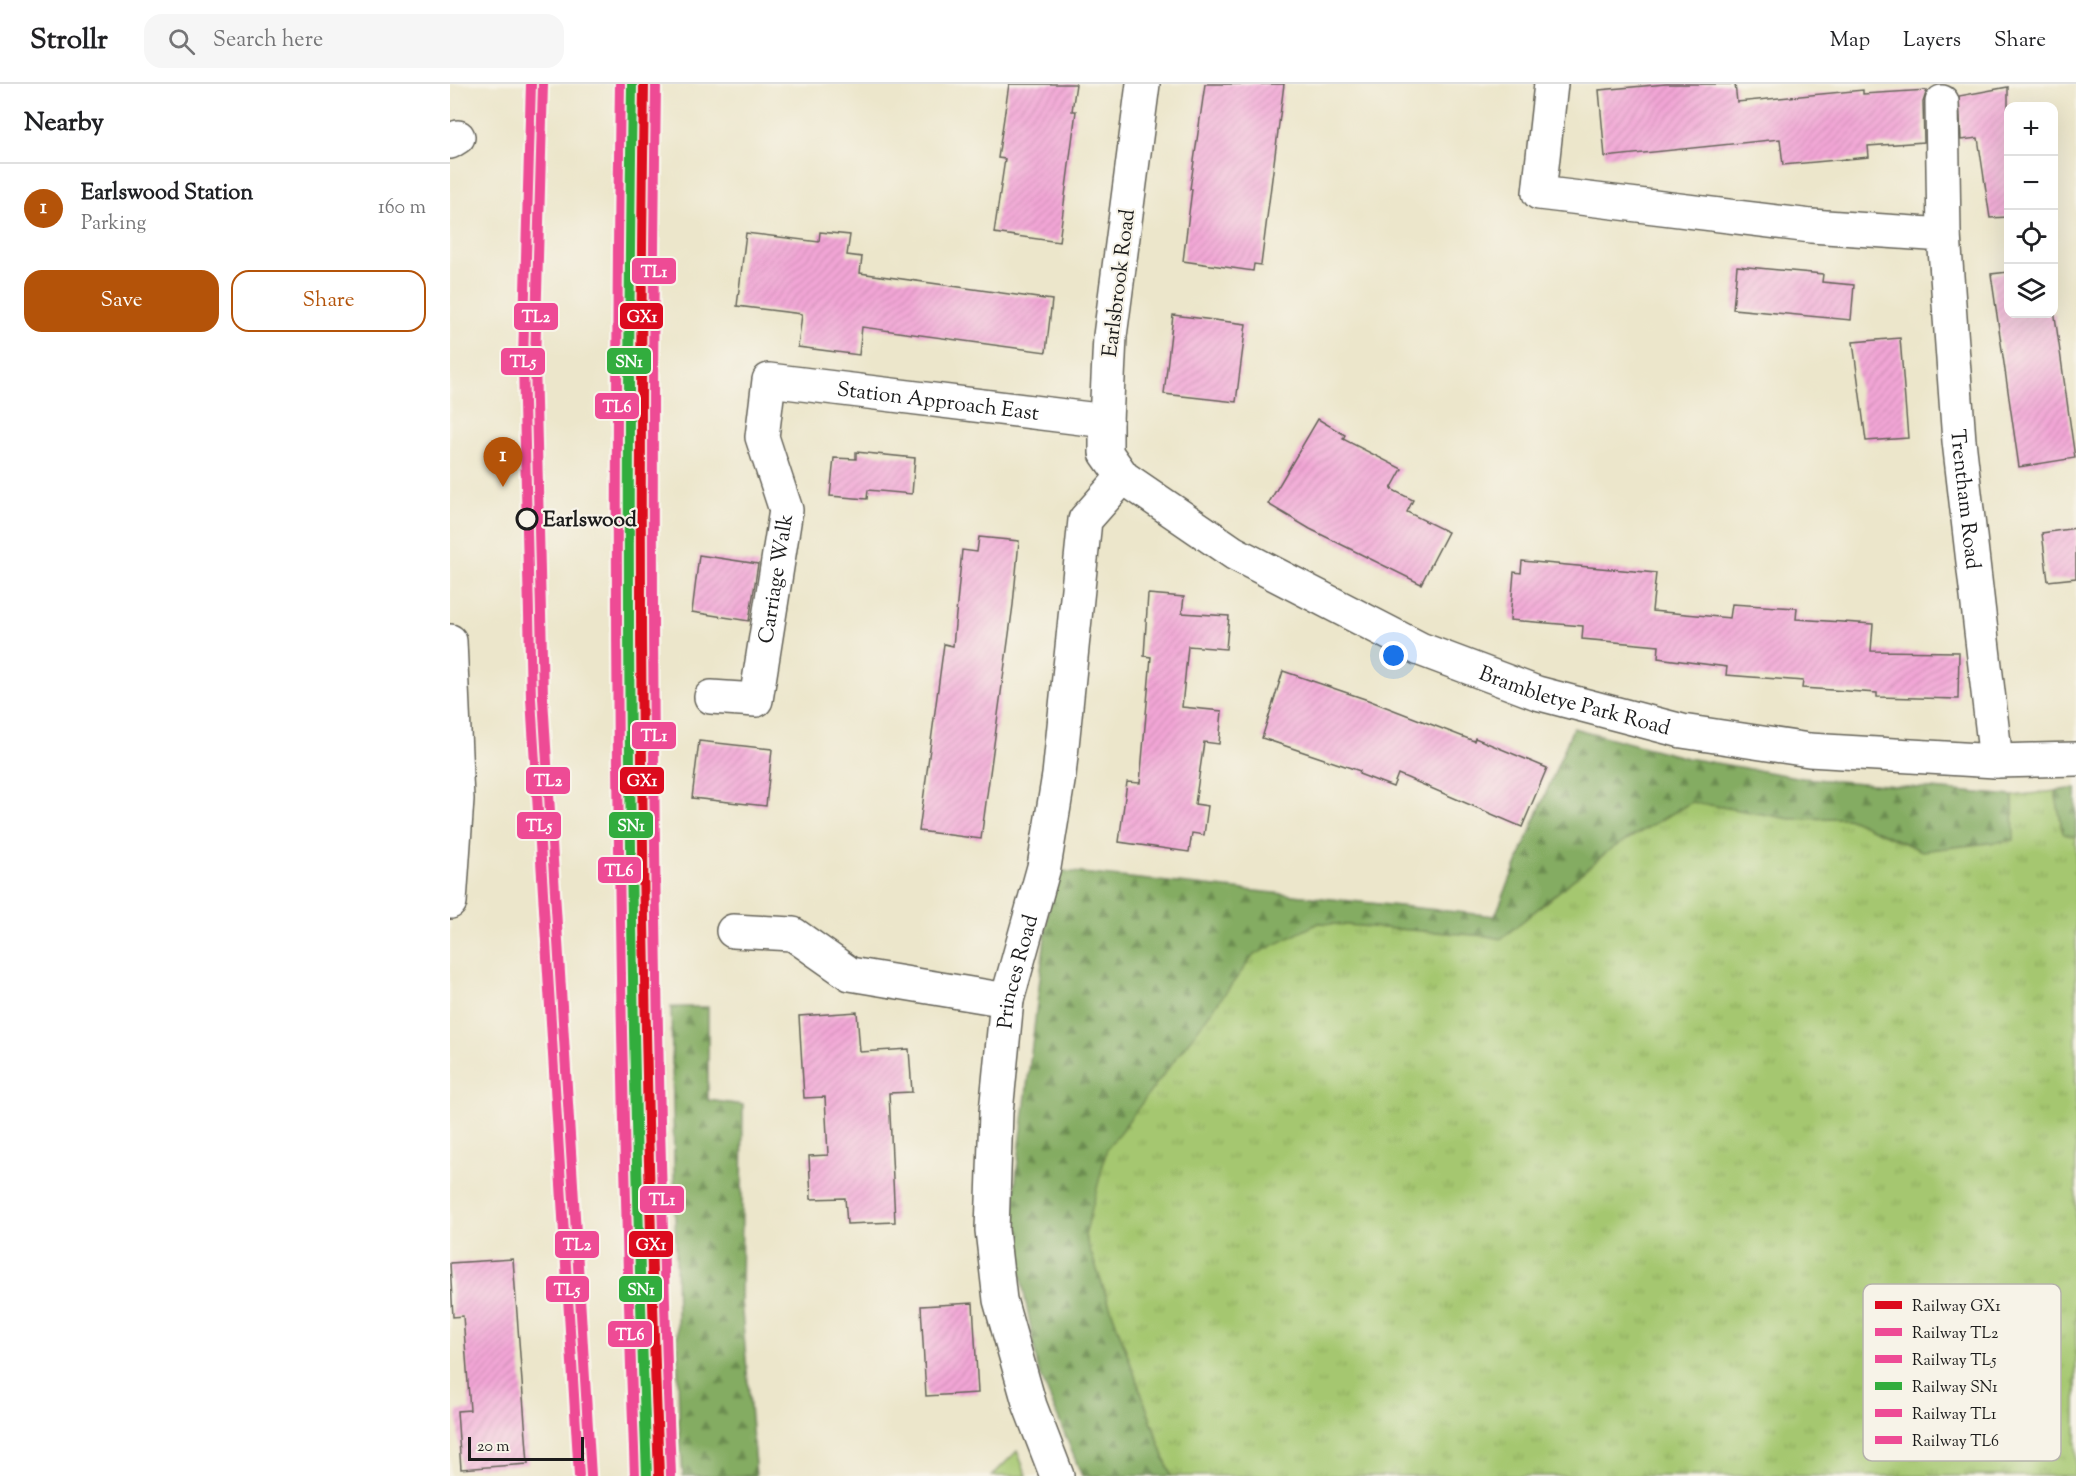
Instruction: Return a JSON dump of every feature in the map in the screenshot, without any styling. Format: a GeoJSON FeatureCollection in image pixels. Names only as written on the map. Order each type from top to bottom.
{"type":"FeatureCollection","features":[{"type":"Feature","properties":{"kind":"street","name":"Earlsbrook Road"},"geometry":{"type":"LineString","coordinates":[[1123,477],[1106,453],[1110,336],[1143,84]]}},
{"type":"Feature","properties":{"kind":"street"},"geometry":{"type":"LineString","coordinates":[[1551,84],[1539,193],[1810,226],[1944,234]]}},
{"type":"Feature","properties":{"kind":"street","name":"Trentham Road"},"geometry":{"type":"LineString","coordinates":[[1942,102],[1944,234],[1959,441],[1996,761]]}},
{"type":"Feature","properties":{"kind":"street","name":"Station Approach East"},"geometry":{"type":"LineString","coordinates":[[769,380],[1106,421]]}},
{"type":"Feature","properties":{"kind":"street","name":"Carriage Walk"},"geometry":{"type":"LineString","coordinates":[[711,697],[756,700],[786,510],[762,437],[769,380]]}},
{"type":"Feature","properties":{"kind":"street","name":"Brambletye Park Road"},"geometry":{"type":"LineString","coordinates":[[1123,477],[1234,553],[1420,649],[1537,693],[1682,731],[1809,750],[1996,761],[2076,759]]}},
{"type":"Feature","properties":{"kind":"street","name":"Princes Road"},"geometry":{"type":"LineString","coordinates":[[1057,1476],[1030,1406],[1000,1300],[992,1230],[996,1112],[1007,999],[1044,867],[1059,775],[1085,520],[1123,477]]}},
{"type":"Feature","properties":{"kind":"street"},"geometry":{"type":"LineString","coordinates":[[450,641],[457,799],[450,903]]}},
{"type":"Feature","properties":{"kind":"street"},"geometry":{"type":"LineString","coordinates":[[733,931],[793,934],[850,974],[1007,999]]}},
{"type":"Feature","properties":{"kind":"green space"},"geometry":{"type":"Polygon","coordinates":[[[1573,728],[1687,758],[1803,778],[2013,796],[2014,840],[1922,851],[1847,818],[1790,819],[1692,802],[1611,849],[1501,939],[1319,923],[1085,1236],[1171,1476],[1082,1476],[1038,1369],[1011,1220],[1053,870],[1495,916],[1573,728]]]}},
{"type":"Feature","properties":{"kind":"green space"},"geometry":{"type":"Polygon","coordinates":[[[2076,788],[2076,837],[2063,835],[2055,791],[2076,788]]]}},
{"type":"Feature","properties":{"kind":"green space"},"geometry":{"type":"Polygon","coordinates":[[[2055,791],[2063,834],[2076,837],[2076,1476],[1171,1476],[1085,1236],[1107,1149],[1254,955],[1319,923],[1501,939],[1611,849],[1692,802],[1790,819],[1847,818],[1922,851],[2014,840],[2013,796],[2055,791]]]}},
{"type":"Feature","properties":{"kind":"green space"},"geometry":{"type":"Polygon","coordinates":[[[671,1007],[708,1007],[708,1100],[743,1105],[741,1300],[756,1476],[683,1476],[679,1423],[671,1007]]]}},
{"type":"Feature","properties":{"kind":"green space"},"geometry":{"type":"Polygon","coordinates":[[[1017,1451],[1027,1476],[992,1476],[1017,1451]]]}},
{"type":"Feature","properties":{"kind":"building"},"geometry":{"type":"Polygon","coordinates":[[[1009,84],[1076,84],[1072,111],[1076,111],[1059,242],[994,233],[1005,159],[998,158],[1009,84]]]}},
{"type":"Feature","properties":{"kind":"building"},"geometry":{"type":"Polygon","coordinates":[[[1205,84],[1284,84],[1261,265],[1254,264],[1253,271],[1183,261],[1192,189],[1190,189],[1205,84]]]}},
{"type":"Feature","properties":{"kind":"building"},"geometry":{"type":"Polygon","coordinates":[[[1666,84],[1735,84],[1737,102],[1863,90],[1863,94],[1927,90],[1923,102],[1924,142],[1868,146],[1869,157],[1783,165],[1780,139],[1605,157],[1599,90],[1666,84]]]}},
{"type":"Feature","properties":{"kind":"building"},"geometry":{"type":"Polygon","coordinates":[[[2008,87],[2008,102],[2004,102],[2004,217],[1990,218],[1978,138],[1961,140],[1959,96],[2008,87]]]}},
{"type":"Feature","properties":{"kind":"building"},"geometry":{"type":"Polygon","coordinates":[[[820,232],[850,235],[847,255],[862,257],[860,273],[1052,300],[1046,352],[862,327],[859,355],[798,347],[802,314],[737,306],[746,233],[819,242],[820,232]]]}},
{"type":"Feature","properties":{"kind":"building"},"geometry":{"type":"Polygon","coordinates":[[[1737,266],[1823,274],[1822,282],[1854,285],[1851,320],[1733,309],[1737,266]]]}},
{"type":"Feature","properties":{"kind":"building"},"geometry":{"type":"Polygon","coordinates":[[[2004,272],[2004,318],[2055,318],[2075,458],[2019,467],[1991,274],[2004,272]]]}},
{"type":"Feature","properties":{"kind":"building"},"geometry":{"type":"Polygon","coordinates":[[[1173,315],[1246,324],[1236,402],[1164,394],[1173,315]]]}},
{"type":"Feature","properties":{"kind":"building"},"geometry":{"type":"Polygon","coordinates":[[[1900,338],[1908,438],[1866,441],[1853,342],[1900,338]]]}},
{"type":"Feature","properties":{"kind":"building"},"geometry":{"type":"Polygon","coordinates":[[[1318,419],[1345,435],[1343,439],[1402,469],[1391,489],[1413,500],[1407,512],[1448,532],[1421,584],[1310,529],[1268,504],[1318,419]]]}},
{"type":"Feature","properties":{"kind":"building"},"geometry":{"type":"Polygon","coordinates":[[[856,452],[915,458],[912,494],[868,490],[867,499],[830,496],[834,458],[856,459],[856,452]]]}},
{"type":"Feature","properties":{"kind":"building"},"geometry":{"type":"Polygon","coordinates":[[[2076,528],[2076,578],[2048,581],[2042,533],[2076,528]]]}},
{"type":"Feature","properties":{"kind":"building"},"geometry":{"type":"Polygon","coordinates":[[[979,537],[1019,541],[1013,605],[981,839],[919,831],[944,644],[953,646],[962,550],[977,552],[979,537]]]}},
{"type":"Feature","properties":{"kind":"building"},"geometry":{"type":"Polygon","coordinates":[[[699,555],[758,564],[749,621],[692,612],[699,555]]]}},
{"type":"Feature","properties":{"kind":"building"},"geometry":{"type":"Polygon","coordinates":[[[1522,561],[1656,573],[1652,611],[1730,618],[1732,604],[1797,608],[1796,619],[1873,624],[1871,651],[1959,652],[1958,699],[1877,697],[1877,693],[1802,688],[1803,681],[1726,675],[1727,667],[1658,658],[1659,646],[1582,639],[1583,626],[1510,620],[1514,572],[1521,573],[1522,561]]]}},
{"type":"Feature","properties":{"kind":"building"},"geometry":{"type":"Polygon","coordinates":[[[1148,594],[1184,597],[1182,613],[1229,616],[1226,649],[1188,646],[1182,707],[1222,711],[1219,744],[1204,742],[1195,804],[1208,806],[1204,835],[1192,833],[1189,852],[1119,842],[1127,782],[1140,783],[1151,657],[1144,656],[1148,594]]]}},
{"type":"Feature","properties":{"kind":"building"},"geometry":{"type":"Polygon","coordinates":[[[1283,671],[1368,700],[1474,741],[1475,738],[1547,768],[1522,827],[1398,774],[1393,787],[1359,774],[1360,771],[1262,738],[1283,671]]]}},
{"type":"Feature","properties":{"kind":"building"},"geometry":{"type":"Polygon","coordinates":[[[699,741],[772,749],[766,806],[692,798],[699,741]]]}},
{"type":"Feature","properties":{"kind":"building"},"geometry":{"type":"Polygon","coordinates":[[[857,1012],[860,1052],[909,1049],[912,1092],[889,1093],[895,1222],[847,1224],[845,1198],[811,1199],[809,1156],[828,1155],[825,1097],[804,1098],[799,1016],[857,1012]]]}},
{"type":"Feature","properties":{"kind":"building"},"geometry":{"type":"Polygon","coordinates":[[[513,1259],[528,1464],[461,1469],[457,1411],[470,1410],[463,1316],[453,1317],[450,1263],[513,1259]]]}},
{"type":"Feature","properties":{"kind":"building"},"geometry":{"type":"Polygon","coordinates":[[[973,1303],[978,1393],[926,1396],[921,1306],[973,1303]]]}},
{"type":"Feature","properties":{"kind":"rail line","name":"TL5"},"geometry":{"type":"LineString","coordinates":[[531,84],[523,361],[531,698],[579,1476]]}},
{"type":"Feature","properties":{"kind":"rail line","name":"TL2"},"geometry":{"type":"LineString","coordinates":[[543,84],[535,361],[543,698],[591,1476]]}},
{"type":"Feature","properties":{"kind":"rail line","name":"TL6"},"geometry":{"type":"LineString","coordinates":[[620,84],[617,432],[618,780],[624,1128],[635,1476]]}},
{"type":"Feature","properties":{"kind":"rail line","name":"SN1"},"geometry":{"type":"LineString","coordinates":[[632,84],[629,432],[630,780],[636,1128],[647,1476]]}},
{"type":"Feature","properties":{"kind":"rail line","name":"GX1"},"geometry":{"type":"LineString","coordinates":[[644,84],[641,432],[642,780],[648,1128],[659,1476]]}},
{"type":"Feature","properties":{"kind":"rail line","name":"TL1"},"geometry":{"type":"LineString","coordinates":[[656,84],[653,432],[654,780],[660,1128],[671,1476]]}},
{"type":"Feature","properties":{"kind":"place","name":"Earlswood Station"},"geometry":{"type":"Point","coordinates":[503,487]}},
{"type":"Feature","properties":{"kind":"place","name":"Earlswood"},"geometry":{"type":"Point","coordinates":[527,519]}}]}
